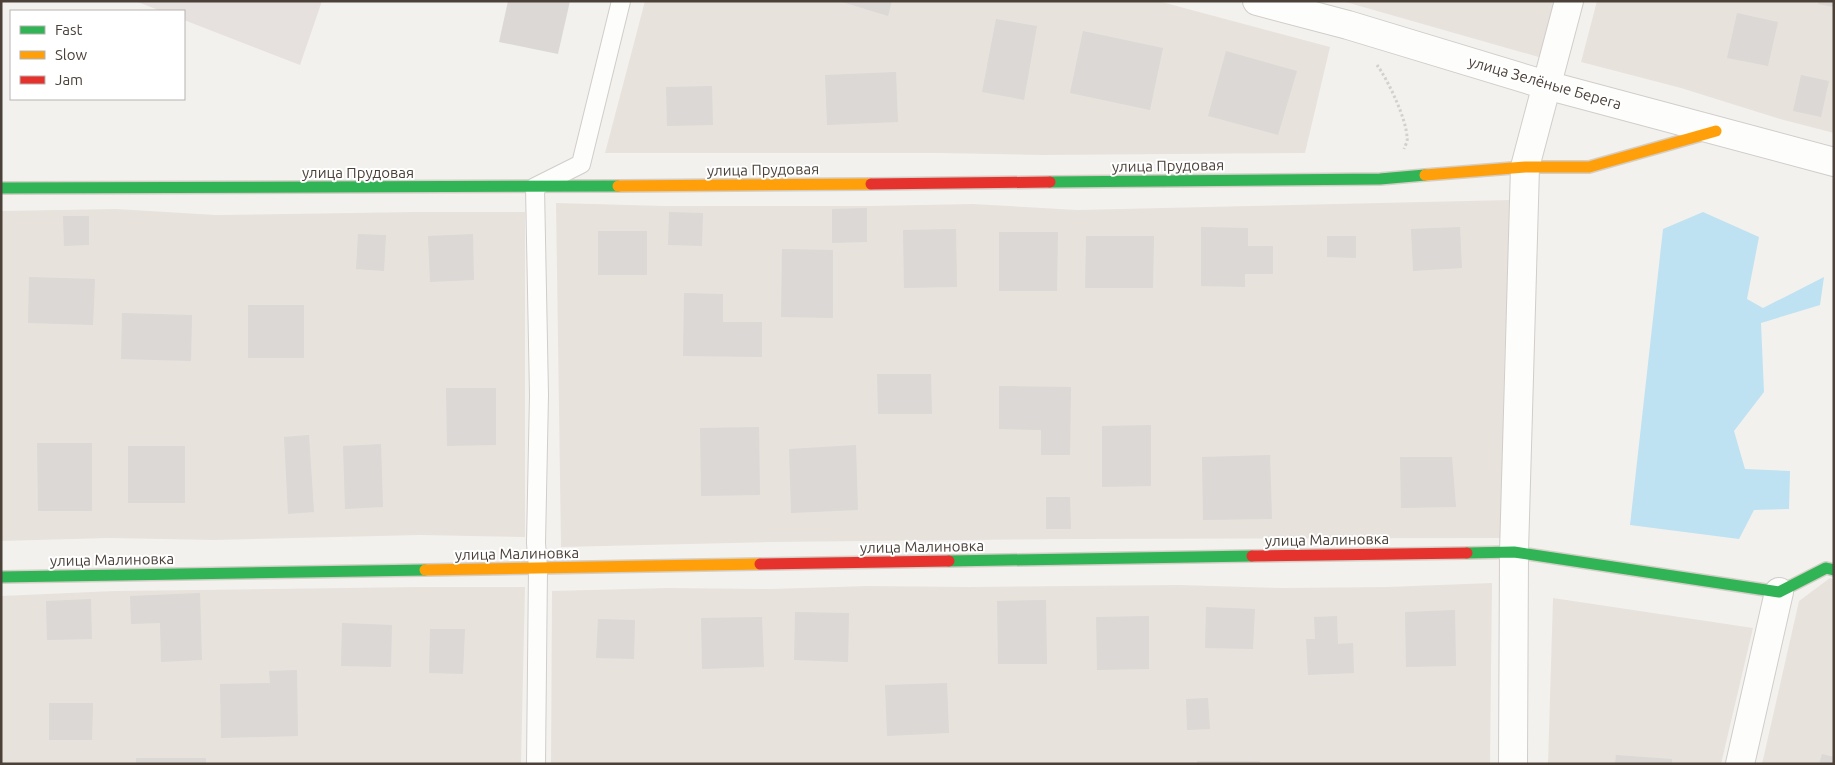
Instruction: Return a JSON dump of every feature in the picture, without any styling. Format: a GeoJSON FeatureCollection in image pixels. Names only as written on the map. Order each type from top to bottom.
{"type":"FeatureCollection","features":[{"type":"Feature","properties":{"kind":"street","name":"улица Зелёные Берега"},"geometry":{"type":"LineString","coordinates":[[1257,1],[1348,25],[1546,85],[1834,162]]}},
{"type":"Feature","properties":{"kind":"street"},"geometry":{"type":"LineString","coordinates":[[1513,764],[1514,552],[1525,167],[1569,1]]}},
{"type":"Feature","properties":{"kind":"street","name":"улица Прудовая"},"geometry":{"type":"LineString","coordinates":[[1,188],[535,187],[1380,179],[1525,167],[1589,167],[1716,131]]}},
{"type":"Feature","properties":{"kind":"street","name":"улица Малиновка"},"geometry":{"type":"LineString","coordinates":[[1,577],[1514,552],[1779,592]]}},
{"type":"Feature","properties":{"kind":"street"},"geometry":{"type":"LineString","coordinates":[[1740,764],[1779,592],[1826,568],[1834,570]]}},
{"type":"Feature","properties":{"kind":"lane"},"geometry":{"type":"LineString","coordinates":[[536,764],[538,568],[536,543],[539,395],[535,187],[581,164],[621,1]]}},
{"type":"Feature","properties":{"kind":"path"},"geometry":{"type":"LineString","coordinates":[[1348,25],[1359,47],[1378,66],[1403,119],[1408,139],[1399,164],[1380,179]]}},
{"type":"Feature","properties":{"kind":"shaded area"},"geometry":{"type":"Polygon","coordinates":[[[135,1],[322,1],[300,65],[185,20],[185,10],[158,10],[135,1]]]}},
{"type":"Feature","properties":{"kind":"shaded area"},"geometry":{"type":"Polygon","coordinates":[[[645,1],[1158,1],[1330,47],[1305,153],[1042,155],[940,153],[605,153],[645,1]]]}},
{"type":"Feature","properties":{"kind":"shaded area"},"geometry":{"type":"Polygon","coordinates":[[[1342,1],[1557,1],[1542,58],[1342,1]]]}},
{"type":"Feature","properties":{"kind":"shaded area"},"geometry":{"type":"Polygon","coordinates":[[[1597,1],[1834,1],[1834,133],[1780,119],[1681,88],[1581,62],[1597,1]]]}},
{"type":"Feature","properties":{"kind":"shaded area"},"geometry":{"type":"Polygon","coordinates":[[[1511,200],[1504,371],[1503,538],[1076,539],[772,542],[561,547],[556,203],[666,206],[973,204],[1077,210],[1511,200]]]}},
{"type":"Feature","properties":{"kind":"shaded area"},"geometry":{"type":"Polygon","coordinates":[[[116,209],[216,215],[525,212],[525,537],[420,535],[214,540],[109,538],[1,541],[1,211],[116,209]]]}},
{"type":"Feature","properties":{"kind":"shaded area"},"geometry":{"type":"Polygon","coordinates":[[[1830,578],[1834,579],[1834,764],[1762,764],[1799,601],[1830,578]]]}},
{"type":"Feature","properties":{"kind":"shaded area"},"geometry":{"type":"Polygon","coordinates":[[[1492,583],[1490,764],[551,764],[552,591],[868,586],[1179,585],[1283,588],[1492,583]]]}},
{"type":"Feature","properties":{"kind":"shaded area"},"geometry":{"type":"Polygon","coordinates":[[[525,587],[521,764],[1,764],[1,596],[114,591],[525,587]]]}},
{"type":"Feature","properties":{"kind":"shaded area"},"geometry":{"type":"Polygon","coordinates":[[[1553,598],[1753,628],[1721,764],[1548,764],[1553,598]]]}},
{"type":"Feature","properties":{"kind":"water"},"geometry":{"type":"Polygon","coordinates":[[[1703,212],[1759,237],[1747,299],[1763,308],[1824,277],[1820,305],[1761,323],[1764,392],[1734,431],[1745,469],[1790,471],[1789,509],[1754,510],[1739,539],[1630,525],[1663,229],[1703,212]]]}},
{"type":"Feature","properties":{"kind":"building"},"geometry":{"type":"Polygon","coordinates":[[[508,1],[570,1],[558,54],[499,42],[508,1]]]}},
{"type":"Feature","properties":{"kind":"building"},"geometry":{"type":"Polygon","coordinates":[[[839,1],[892,1],[888,16],[839,1]]]}},
{"type":"Feature","properties":{"kind":"building"},"geometry":{"type":"Polygon","coordinates":[[[1819,1],[1834,1],[1834,7],[1818,4],[1819,1]]]}},
{"type":"Feature","properties":{"kind":"building"},"geometry":{"type":"Polygon","coordinates":[[[1737,13],[1778,22],[1768,66],[1727,58],[1737,13]]]}},
{"type":"Feature","properties":{"kind":"building"},"geometry":{"type":"Polygon","coordinates":[[[996,19],[1037,26],[1024,100],[982,92],[996,19]]]}},
{"type":"Feature","properties":{"kind":"building"},"geometry":{"type":"Polygon","coordinates":[[[1083,31],[1163,48],[1150,110],[1070,93],[1083,31]]]}},
{"type":"Feature","properties":{"kind":"building"},"geometry":{"type":"Polygon","coordinates":[[[1226,51],[1297,71],[1278,135],[1208,116],[1226,51]]]}},
{"type":"Feature","properties":{"kind":"building"},"geometry":{"type":"Polygon","coordinates":[[[896,72],[898,122],[827,125],[825,75],[896,72]]]}},
{"type":"Feature","properties":{"kind":"building"},"geometry":{"type":"Polygon","coordinates":[[[1801,75],[1829,81],[1821,117],[1793,111],[1801,75]]]}},
{"type":"Feature","properties":{"kind":"building"},"geometry":{"type":"Polygon","coordinates":[[[712,86],[713,125],[667,126],[666,87],[712,86]]]}},
{"type":"Feature","properties":{"kind":"building"},"geometry":{"type":"Polygon","coordinates":[[[867,208],[867,242],[832,243],[832,209],[867,208]]]}},
{"type":"Feature","properties":{"kind":"building"},"geometry":{"type":"Polygon","coordinates":[[[669,212],[703,213],[702,246],[668,245],[669,212]]]}},
{"type":"Feature","properties":{"kind":"building"},"geometry":{"type":"Polygon","coordinates":[[[63,216],[89,216],[89,245],[64,246],[63,216]]]}},
{"type":"Feature","properties":{"kind":"building"},"geometry":{"type":"Polygon","coordinates":[[[1201,227],[1248,228],[1248,246],[1273,246],[1273,274],[1245,274],[1245,287],[1201,286],[1201,227]]]}},
{"type":"Feature","properties":{"kind":"building"},"geometry":{"type":"Polygon","coordinates":[[[1460,227],[1462,268],[1413,271],[1411,229],[1460,227]]]}},
{"type":"Feature","properties":{"kind":"building"},"geometry":{"type":"Polygon","coordinates":[[[956,229],[957,287],[904,288],[903,230],[956,229]]]}},
{"type":"Feature","properties":{"kind":"building"},"geometry":{"type":"Polygon","coordinates":[[[598,231],[647,231],[647,275],[598,275],[598,231]]]}},
{"type":"Feature","properties":{"kind":"building"},"geometry":{"type":"Polygon","coordinates":[[[999,232],[1058,232],[1057,291],[999,291],[999,232]]]}},
{"type":"Feature","properties":{"kind":"building"},"geometry":{"type":"Polygon","coordinates":[[[358,234],[386,235],[384,271],[356,269],[358,234]]]}},
{"type":"Feature","properties":{"kind":"building"},"geometry":{"type":"Polygon","coordinates":[[[473,234],[474,280],[430,282],[428,236],[473,234]]]}},
{"type":"Feature","properties":{"kind":"building"},"geometry":{"type":"Polygon","coordinates":[[[1086,236],[1154,236],[1153,288],[1085,288],[1086,236]]]}},
{"type":"Feature","properties":{"kind":"building"},"geometry":{"type":"Polygon","coordinates":[[[1327,236],[1356,236],[1356,258],[1327,257],[1327,236]]]}},
{"type":"Feature","properties":{"kind":"building"},"geometry":{"type":"Polygon","coordinates":[[[782,249],[833,250],[833,318],[781,317],[782,249]]]}},
{"type":"Feature","properties":{"kind":"building"},"geometry":{"type":"Polygon","coordinates":[[[29,277],[95,279],[93,325],[28,323],[29,277]]]}},
{"type":"Feature","properties":{"kind":"building"},"geometry":{"type":"Polygon","coordinates":[[[684,293],[723,294],[723,322],[762,322],[762,357],[683,356],[684,293]]]}},
{"type":"Feature","properties":{"kind":"building"},"geometry":{"type":"Polygon","coordinates":[[[248,305],[304,305],[304,358],[248,358],[248,305]]]}},
{"type":"Feature","properties":{"kind":"building"},"geometry":{"type":"Polygon","coordinates":[[[122,313],[192,315],[191,361],[121,359],[122,313]]]}},
{"type":"Feature","properties":{"kind":"building"},"geometry":{"type":"Polygon","coordinates":[[[877,374],[931,374],[932,414],[878,414],[877,374]]]}},
{"type":"Feature","properties":{"kind":"building"},"geometry":{"type":"Polygon","coordinates":[[[999,386],[1071,387],[1070,455],[1041,455],[1041,430],[999,429],[999,386]]]}},
{"type":"Feature","properties":{"kind":"building"},"geometry":{"type":"Polygon","coordinates":[[[446,388],[496,388],[496,445],[447,446],[446,388]]]}},
{"type":"Feature","properties":{"kind":"building"},"geometry":{"type":"Polygon","coordinates":[[[1151,425],[1151,486],[1102,487],[1102,426],[1151,425]]]}},
{"type":"Feature","properties":{"kind":"building"},"geometry":{"type":"Polygon","coordinates":[[[759,427],[760,495],[701,496],[700,428],[759,427]]]}},
{"type":"Feature","properties":{"kind":"building"},"geometry":{"type":"Polygon","coordinates":[[[309,435],[314,512],[288,514],[284,437],[309,435]]]}},
{"type":"Feature","properties":{"kind":"building"},"geometry":{"type":"Polygon","coordinates":[[[37,443],[92,443],[92,511],[38,511],[37,443]]]}},
{"type":"Feature","properties":{"kind":"building"},"geometry":{"type":"Polygon","coordinates":[[[381,444],[383,507],[345,509],[343,446],[381,444]]]}},
{"type":"Feature","properties":{"kind":"building"},"geometry":{"type":"Polygon","coordinates":[[[856,445],[858,510],[791,513],[789,449],[856,445]]]}},
{"type":"Feature","properties":{"kind":"building"},"geometry":{"type":"Polygon","coordinates":[[[128,446],[185,446],[185,503],[128,503],[128,446]]]}},
{"type":"Feature","properties":{"kind":"building"},"geometry":{"type":"Polygon","coordinates":[[[1270,455],[1272,519],[1203,520],[1202,457],[1270,455]]]}},
{"type":"Feature","properties":{"kind":"building"},"geometry":{"type":"Polygon","coordinates":[[[1400,457],[1452,457],[1456,507],[1401,508],[1400,457]]]}},
{"type":"Feature","properties":{"kind":"building"},"geometry":{"type":"Polygon","coordinates":[[[1046,497],[1070,497],[1071,529],[1046,529],[1046,497]]]}},
{"type":"Feature","properties":{"kind":"building"},"geometry":{"type":"Polygon","coordinates":[[[200,593],[202,660],[161,662],[160,623],[131,624],[130,596],[200,593]]]}},
{"type":"Feature","properties":{"kind":"building"},"geometry":{"type":"Polygon","coordinates":[[[91,599],[92,639],[47,640],[46,601],[91,599]]]}},
{"type":"Feature","properties":{"kind":"building"},"geometry":{"type":"Polygon","coordinates":[[[1046,600],[1047,664],[998,664],[997,601],[1046,600]]]}},
{"type":"Feature","properties":{"kind":"building"},"geometry":{"type":"Polygon","coordinates":[[[1206,607],[1255,609],[1253,649],[1205,648],[1206,607]]]}},
{"type":"Feature","properties":{"kind":"building"},"geometry":{"type":"Polygon","coordinates":[[[1455,610],[1456,666],[1406,667],[1405,612],[1455,610]]]}},
{"type":"Feature","properties":{"kind":"building"},"geometry":{"type":"Polygon","coordinates":[[[795,612],[849,613],[848,662],[794,660],[795,612]]]}},
{"type":"Feature","properties":{"kind":"building"},"geometry":{"type":"Polygon","coordinates":[[[1149,616],[1149,669],[1097,670],[1096,617],[1149,616]]]}},
{"type":"Feature","properties":{"kind":"building"},"geometry":{"type":"Polygon","coordinates":[[[1337,616],[1338,644],[1353,643],[1354,673],[1308,675],[1306,639],[1315,639],[1314,617],[1337,616]]]}},
{"type":"Feature","properties":{"kind":"building"},"geometry":{"type":"Polygon","coordinates":[[[762,617],[764,667],[702,669],[701,618],[762,617]]]}},
{"type":"Feature","properties":{"kind":"building"},"geometry":{"type":"Polygon","coordinates":[[[598,619],[635,620],[634,659],[596,658],[598,619]]]}},
{"type":"Feature","properties":{"kind":"building"},"geometry":{"type":"Polygon","coordinates":[[[342,623],[392,625],[391,667],[341,666],[342,623]]]}},
{"type":"Feature","properties":{"kind":"building"},"geometry":{"type":"Polygon","coordinates":[[[430,629],[465,629],[463,674],[429,673],[430,629]]]}},
{"type":"Feature","properties":{"kind":"building"},"geometry":{"type":"Polygon","coordinates":[[[297,670],[298,736],[221,738],[220,684],[270,683],[269,671],[297,670]]]}},
{"type":"Feature","properties":{"kind":"building"},"geometry":{"type":"Polygon","coordinates":[[[947,683],[949,733],[887,736],[885,685],[947,683]]]}},
{"type":"Feature","properties":{"kind":"building"},"geometry":{"type":"Polygon","coordinates":[[[1208,698],[1210,729],[1187,730],[1186,699],[1208,698]]]}},
{"type":"Feature","properties":{"kind":"building"},"geometry":{"type":"Polygon","coordinates":[[[49,703],[93,703],[92,740],[49,740],[49,703]]]}},
{"type":"Feature","properties":{"kind":"building"},"geometry":{"type":"Polygon","coordinates":[[[1822,754],[1834,757],[1834,764],[1819,764],[1822,754]]]}},
{"type":"Feature","properties":{"kind":"building"},"geometry":{"type":"Polygon","coordinates":[[[1616,755],[1672,759],[1672,764],[1615,764],[1616,755]]]}},
{"type":"Feature","properties":{"kind":"building"},"geometry":{"type":"Polygon","coordinates":[[[136,758],[206,758],[206,764],[136,764],[136,758]]]}},
{"type":"Feature","properties":{"kind":"building"},"geometry":{"type":"Polygon","coordinates":[[[1197,761],[1260,761],[1260,764],[1197,764],[1197,761]]]}},
{"type":"Feature","properties":{"kind":"traffic: fast"},"geometry":{"type":"LineString","coordinates":[[1050,182],[1380,179],[1425,175]]}},
{"type":"Feature","properties":{"kind":"traffic: fast"},"geometry":{"type":"LineString","coordinates":[[1,188],[618,186]]}},
{"type":"Feature","properties":{"kind":"traffic: fast"},"geometry":{"type":"LineString","coordinates":[[1467,553],[1514,552],[1779,592],[1826,568],[1834,570]]}},
{"type":"Feature","properties":{"kind":"traffic: fast"},"geometry":{"type":"LineString","coordinates":[[949,561],[1252,556]]}},
{"type":"Feature","properties":{"kind":"traffic: fast"},"geometry":{"type":"LineString","coordinates":[[1,577],[425,570]]}},
{"type":"Feature","properties":{"kind":"traffic: slow"},"geometry":{"type":"LineString","coordinates":[[1425,175],[1525,167],[1589,167],[1716,131]]}},
{"type":"Feature","properties":{"kind":"traffic: slow"},"geometry":{"type":"LineString","coordinates":[[618,186],[871,184]]}},
{"type":"Feature","properties":{"kind":"traffic: slow"},"geometry":{"type":"LineString","coordinates":[[425,570],[760,564]]}},
{"type":"Feature","properties":{"kind":"traffic: jam"},"geometry":{"type":"LineString","coordinates":[[871,184],[1050,182]]}},
{"type":"Feature","properties":{"kind":"traffic: jam"},"geometry":{"type":"LineString","coordinates":[[1252,556],[1467,553]]}},
{"type":"Feature","properties":{"kind":"traffic: jam"},"geometry":{"type":"LineString","coordinates":[[760,564],[949,561]]}}]}
